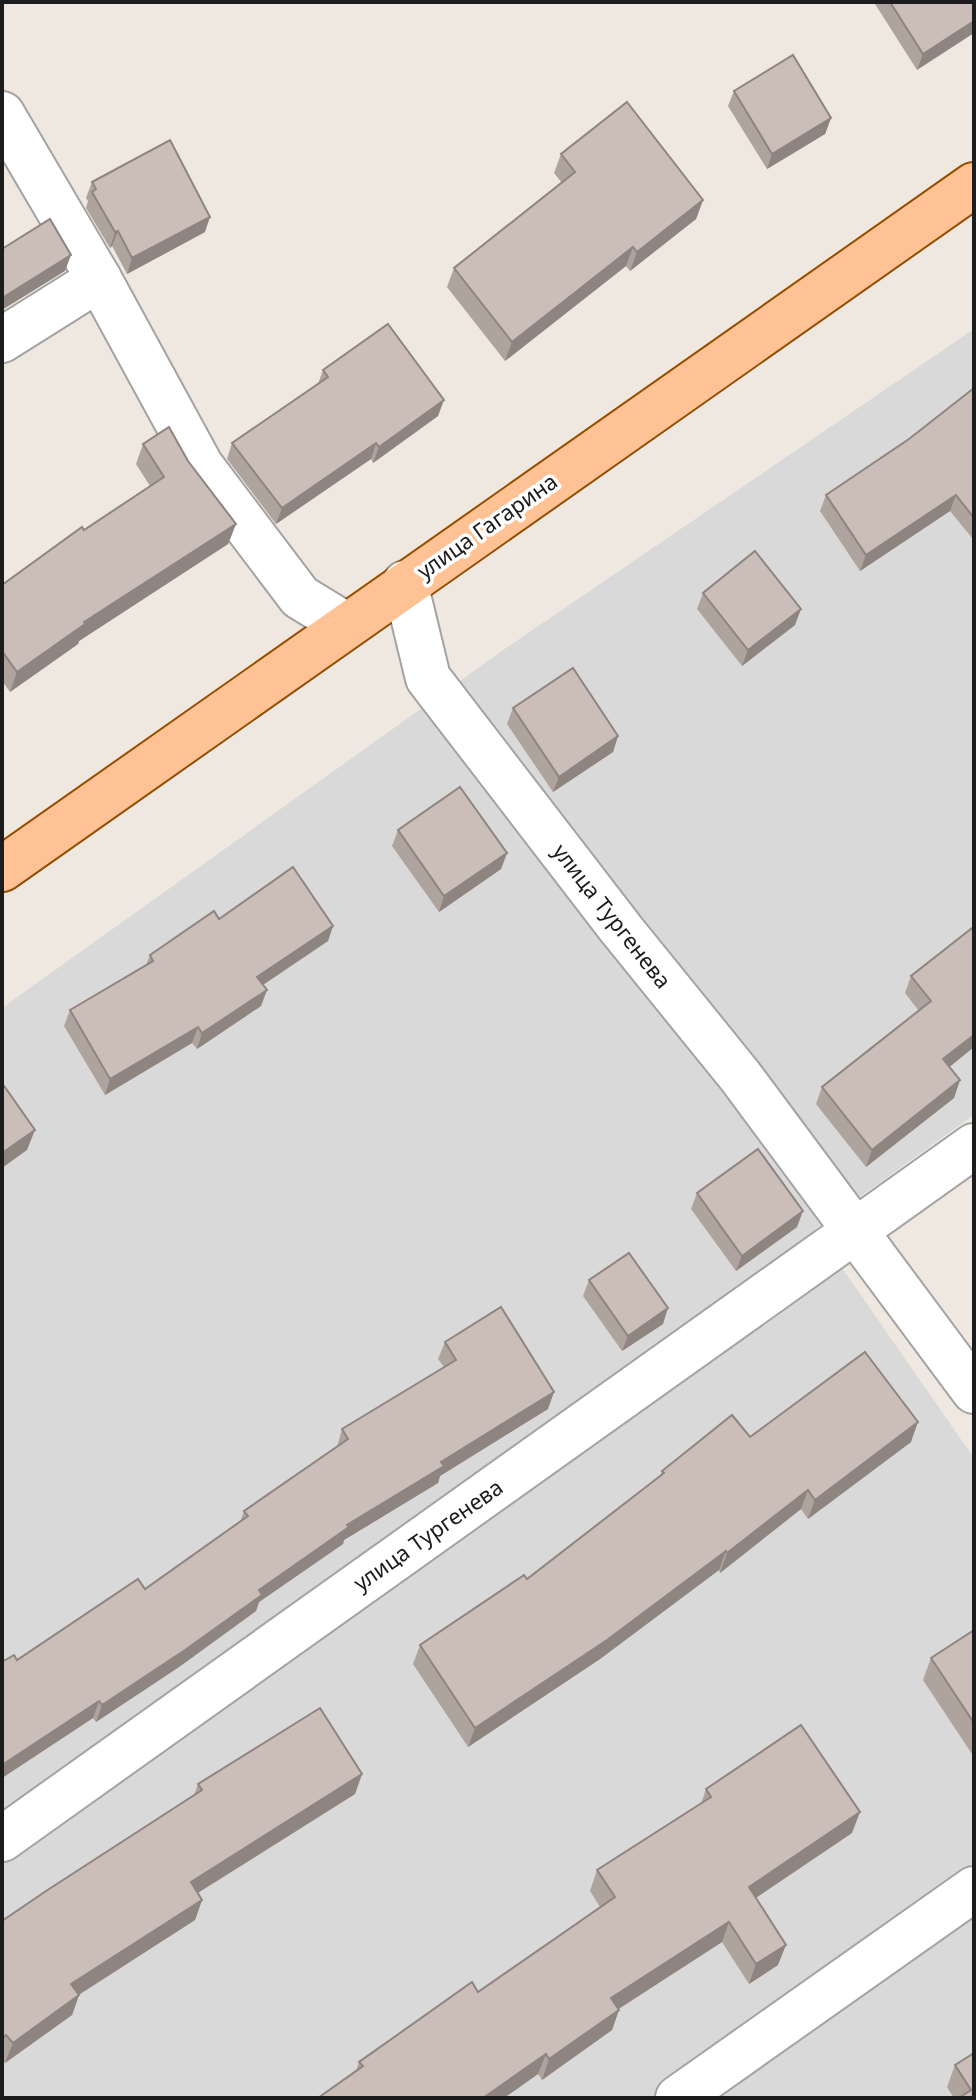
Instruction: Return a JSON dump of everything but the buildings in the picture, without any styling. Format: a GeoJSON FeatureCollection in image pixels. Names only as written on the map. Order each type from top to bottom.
{"type":"FeatureCollection","features":[{"type":"Feature","properties":{"kind":"main road","name":"улица Гагарина"},"geometry":{"type":"LineString","coordinates":[[2,869],[974,185]]}},
{"type":"Feature","properties":{"kind":"street"},"geometry":{"type":"LineString","coordinates":[[2,114],[99,279],[201,466],[300,597],[346,625]]}},
{"type":"Feature","properties":{"kind":"street"},"geometry":{"type":"LineString","coordinates":[[2,340],[99,279]]}},
{"type":"Feature","properties":{"kind":"street","name":"улица Тургенева"},"geometry":{"type":"LineString","coordinates":[[405,583],[428,678],[621,929],[740,1076],[974,1391]]}},
{"type":"Feature","properties":{"kind":"street","name":"улица Тургенева"},"geometry":{"type":"LineString","coordinates":[[2,1839],[974,1146]]}},
{"type":"Feature","properties":{"kind":"street"},"geometry":{"type":"LineString","coordinates":[[678,2098],[974,1889]]}},
{"type":"Feature","properties":{"kind":"shaded area"},"geometry":{"type":"Polygon","coordinates":[[[974,329],[974,1115],[815,1229],[974,1458],[974,2098],[2,2098],[2,1008],[509,646],[974,329]]]}}]}
